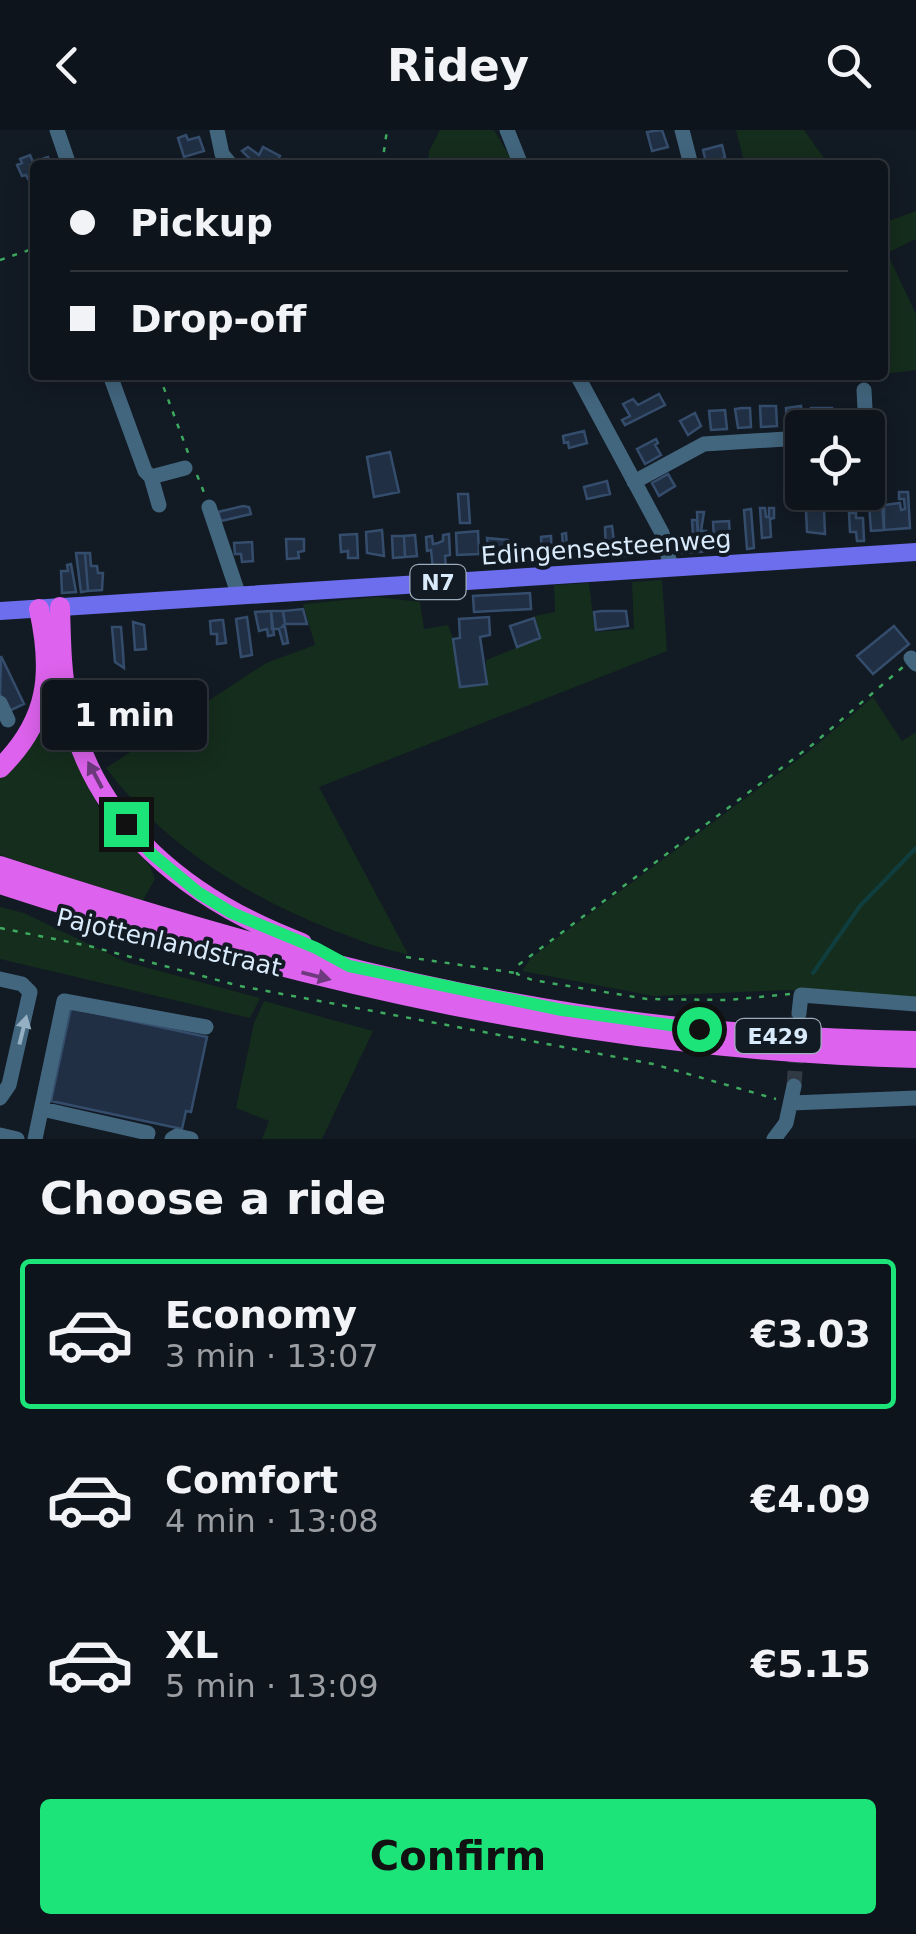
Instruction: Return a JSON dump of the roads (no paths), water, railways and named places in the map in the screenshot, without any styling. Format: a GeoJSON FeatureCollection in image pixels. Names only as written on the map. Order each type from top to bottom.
{"type":"FeatureCollection","features":[{"type":"Feature","properties":{"kind":"highway"},"geometry":{"type":"LineString","coordinates":[[0,768],[30,732],[45,692],[50,608]]}},
{"type":"Feature","properties":{"kind":"highway"},"geometry":{"type":"LineString","coordinates":[[50,608],[78,740],[100,786],[126,824],[152,854],[199,893],[232,913],[349,966]]}},
{"type":"Feature","properties":{"kind":"highway","name":"E429"},"geometry":{"type":"LineString","coordinates":[[0,866],[178,921],[463,992],[640,1022],[794,1037],[916,1041]]}},
{"type":"Feature","properties":{"kind":"highway","name":"E429"},"geometry":{"type":"LineString","coordinates":[[0,884],[244,958],[458,1009],[559,1027],[723,1048],[916,1058]]}},
{"type":"Feature","properties":{"kind":"highway"},"geometry":{"type":"LineString","coordinates":[[0,896],[35,895]]}},
{"type":"Feature","properties":{"kind":"main road","name":"Edingensesteenweg"},"geometry":{"type":"LineString","coordinates":[[0,611],[916,552]]}},
{"type":"Feature","properties":{"kind":"street"},"geometry":{"type":"LineString","coordinates":[[56,130],[67,160]]}},
{"type":"Feature","properties":{"kind":"street"},"geometry":{"type":"LineString","coordinates":[[217,130],[226,160]]}},
{"type":"Feature","properties":{"kind":"street"},"geometry":{"type":"LineString","coordinates":[[507,130],[519,160]]}},
{"type":"Feature","properties":{"kind":"street"},"geometry":{"type":"LineString","coordinates":[[682,130],[690,160]]}},
{"type":"Feature","properties":{"kind":"street"},"geometry":{"type":"LineString","coordinates":[[112,380],[145,471],[152,477],[159,505]]}},
{"type":"Feature","properties":{"kind":"street"},"geometry":{"type":"LineString","coordinates":[[580,380],[662,533],[670,567]]}},
{"type":"Feature","properties":{"kind":"street"},"geometry":{"type":"LineString","coordinates":[[864,390],[865,410]]}},
{"type":"Feature","properties":{"kind":"street"},"geometry":{"type":"LineString","coordinates":[[634,482],[704,444],[785,439]]}},
{"type":"Feature","properties":{"kind":"street"},"geometry":{"type":"LineString","coordinates":[[152,477],[185,468]]}},
{"type":"Feature","properties":{"kind":"street"},"geometry":{"type":"LineString","coordinates":[[210,507],[238,596]]}},
{"type":"Feature","properties":{"kind":"street"},"geometry":{"type":"LineString","coordinates":[[0,703],[8,720]]}},
{"type":"Feature","properties":{"kind":"street"},"geometry":{"type":"LineString","coordinates":[[0,979],[22,984],[30,992],[9,1085],[0,1098]]}},
{"type":"Feature","properties":{"kind":"street"},"geometry":{"type":"LineString","coordinates":[[799,1012],[801,994],[916,1004]]}},
{"type":"Feature","properties":{"kind":"street"},"geometry":{"type":"LineString","coordinates":[[36,1139],[64,1001],[206,1027]]}},
{"type":"Feature","properties":{"kind":"street"},"geometry":{"type":"LineString","coordinates":[[774,1139],[786,1123],[792,1094],[916,1098]]}},
{"type":"Feature","properties":{"kind":"street"},"geometry":{"type":"LineString","coordinates":[[42,1109],[148,1134],[146,1139]]}},
{"type":"Feature","properties":{"kind":"street"},"geometry":{"type":"LineString","coordinates":[[0,1135],[17,1139]]}},
{"type":"Feature","properties":{"kind":"street"},"geometry":{"type":"LineString","coordinates":[[172,1139],[192,1139]]}},
{"type":"Feature","properties":{"kind":"waterway"},"geometry":{"type":"LineString","coordinates":[[813,973],[860,906],[916,848]]}},
{"type":"Feature","properties":{"kind":"tunnel"},"geometry":{"type":"LineString","coordinates":[[794,1086],[799,1013]]}}]}
